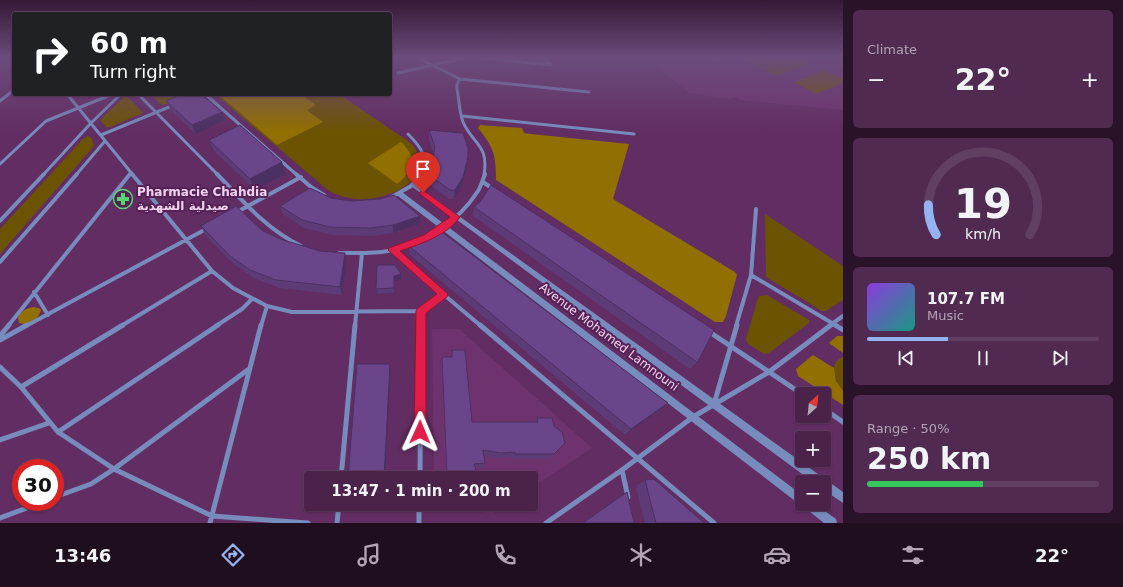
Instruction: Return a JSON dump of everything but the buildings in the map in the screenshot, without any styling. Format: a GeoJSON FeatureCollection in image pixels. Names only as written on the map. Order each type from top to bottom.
{"type":"FeatureCollection","features":[{"type":"Feature","properties":{"kind":"street"},"geometry":{"type":"LineString","coordinates":[[335,253],[362,254],[392,250],[427,237],[456,217],[470,203],[483,182],[486,169],[485,156],[478,140],[466,128],[462,116],[457,88],[458,82]]}},
{"type":"Feature","properties":{"kind":"street"},"geometry":{"type":"LineString","coordinates":[[494,82],[589,92]]}},
{"type":"Feature","properties":{"kind":"street"},"geometry":{"type":"LineString","coordinates":[[0,101],[12,92]]}},
{"type":"Feature","properties":{"kind":"street"},"geometry":{"type":"LineString","coordinates":[[69,96],[212,271],[233,288],[252,300],[267,306],[292,312],[421,311],[444,294]]}},
{"type":"Feature","properties":{"kind":"street"},"geometry":{"type":"LineString","coordinates":[[0,164],[46,121],[108,96]]}},
{"type":"Feature","properties":{"kind":"street"},"geometry":{"type":"LineString","coordinates":[[0,221],[91,123],[119,96]]}},
{"type":"Feature","properties":{"kind":"street"},"geometry":{"type":"LineString","coordinates":[[140,96],[264,222],[282,237],[308,249]]}},
{"type":"Feature","properties":{"kind":"street"},"geometry":{"type":"LineString","coordinates":[[206,96],[325,197]]}},
{"type":"Feature","properties":{"kind":"street"},"geometry":{"type":"LineString","coordinates":[[100,135],[178,103]]}},
{"type":"Feature","properties":{"kind":"street"},"geometry":{"type":"LineString","coordinates":[[462,116],[634,134]]}},
{"type":"Feature","properties":{"kind":"street"},"geometry":{"type":"LineString","coordinates":[[388,200],[413,185],[418,180],[425,168],[425,155],[419,143],[408,134]]}},
{"type":"Feature","properties":{"kind":"street"},"geometry":{"type":"LineString","coordinates":[[0,262],[105,141]]}},
{"type":"Feature","properties":{"kind":"street"},"geometry":{"type":"LineString","coordinates":[[0,336],[131,172]]}},
{"type":"Feature","properties":{"kind":"street"},"geometry":{"type":"LineString","coordinates":[[234,214],[301,177]]}},
{"type":"Feature","properties":{"kind":"street"},"geometry":{"type":"LineString","coordinates":[[483,182],[496,191]]}},
{"type":"Feature","properties":{"kind":"street","name":"Avenue Mohamed Lamnouni"},"geometry":{"type":"LineString","coordinates":[[413,185],[811,475]]}},
{"type":"Feature","properties":{"kind":"street","name":"Avenue Mohamed Lamnouni"},"geometry":{"type":"LineString","coordinates":[[400,194],[795,495]]}},
{"type":"Feature","properties":{"kind":"street"},"geometry":{"type":"LineString","coordinates":[[714,404],[751,275],[756,209]]}},
{"type":"Feature","properties":{"kind":"street"},"geometry":{"type":"LineString","coordinates":[[0,340],[214,225]]}},
{"type":"Feature","properties":{"kind":"street"},"geometry":{"type":"LineString","coordinates":[[392,250],[714,523]]}},
{"type":"Feature","properties":{"kind":"street"},"geometry":{"type":"LineString","coordinates":[[342,471],[362,254]]}},
{"type":"Feature","properties":{"kind":"street"},"geometry":{"type":"LineString","coordinates":[[21,387],[212,271]]}},
{"type":"Feature","properties":{"kind":"street"},"geometry":{"type":"LineString","coordinates":[[751,275],[843,330]]}},
{"type":"Feature","properties":{"kind":"street"},"geometry":{"type":"LineString","coordinates":[[34,292],[48,315]]}},
{"type":"Feature","properties":{"kind":"street"},"geometry":{"type":"LineString","coordinates":[[58,432],[242,309],[252,300]]}},
{"type":"Feature","properties":{"kind":"street"},"geometry":{"type":"LineString","coordinates":[[210,523],[249,369],[267,306]]}},
{"type":"Feature","properties":{"kind":"street"},"geometry":{"type":"LineString","coordinates":[[420,471],[421,311]]}},
{"type":"Feature","properties":{"kind":"street"},"geometry":{"type":"LineString","coordinates":[[546,523],[554,520],[693,417],[769,372],[843,316]]}},
{"type":"Feature","properties":{"kind":"street"},"geometry":{"type":"LineString","coordinates":[[705,329],[795,389]]}},
{"type":"Feature","properties":{"kind":"street"},"geometry":{"type":"LineString","coordinates":[[0,367],[21,387],[49,423],[58,432],[114,469],[212,516],[308,523]]}},
{"type":"Feature","properties":{"kind":"street"},"geometry":{"type":"LineString","coordinates":[[64,494],[91,484],[114,469],[249,369]]}},
{"type":"Feature","properties":{"kind":"street"},"geometry":{"type":"LineString","coordinates":[[831,414],[843,422]]}},
{"type":"Feature","properties":{"kind":"street"},"geometry":{"type":"LineString","coordinates":[[0,440],[49,423]]}},
{"type":"Feature","properties":{"kind":"street"},"geometry":{"type":"LineString","coordinates":[[622,470],[629,500]]}},
{"type":"Feature","properties":{"kind":"street"},"geometry":{"type":"LineString","coordinates":[[831,489],[843,498]]}},
{"type":"Feature","properties":{"kind":"street"},"geometry":{"type":"LineString","coordinates":[[0,518],[19,511]]}},
{"type":"Feature","properties":{"kind":"street"},"geometry":{"type":"LineString","coordinates":[[337,523],[338,511]]}},
{"type":"Feature","properties":{"kind":"street"},"geometry":{"type":"LineString","coordinates":[[419,511],[419,523]]}},
{"type":"Feature","properties":{"kind":"street"},"geometry":{"type":"LineString","coordinates":[[816,511],[832,523]]}},
{"type":"Feature","properties":{"kind":"shaded area"},"geometry":{"type":"Polygon","coordinates":[[[676,82],[843,82],[843,110],[740,100],[735,97],[730,99],[689,93],[676,82]]]}},
{"type":"Feature","properties":{"kind":"shaded area"},"geometry":{"type":"Polygon","coordinates":[[[795,82],[843,82],[843,83],[816,94],[795,82]]]}},
{"type":"Feature","properties":{"kind":"shaded area"},"geometry":{"type":"Polygon","coordinates":[[[125,96],[127,96],[143,113],[110,127],[106,127],[100,120],[125,96]]]}},
{"type":"Feature","properties":{"kind":"shaded area"},"geometry":{"type":"Polygon","coordinates":[[[153,96],[185,96],[164,105],[160,104],[153,96]]]}},
{"type":"Feature","properties":{"kind":"shaded area"},"geometry":{"type":"Polygon","coordinates":[[[217,96],[342,96],[406,140],[416,151],[418,165],[412,180],[406,186],[390,194],[360,199],[351,198],[329,191],[217,96]]]}},
{"type":"Feature","properties":{"kind":"shaded area"},"geometry":{"type":"Polygon","coordinates":[[[220,96],[303,96],[316,105],[307,110],[323,122],[277,145],[220,96]]]}},
{"type":"Feature","properties":{"kind":"shaded area"},"geometry":{"type":"Polygon","coordinates":[[[480,125],[522,128],[524,133],[531,134],[629,144],[613,199],[735,272],[737,275],[723,322],[715,322],[496,180],[495,158],[488,141],[478,128],[480,125]]]}},
{"type":"Feature","properties":{"kind":"shaded area"},"geometry":{"type":"Polygon","coordinates":[[[88,136],[91,137],[94,146],[0,254],[0,229],[83,139],[88,136]]]}},
{"type":"Feature","properties":{"kind":"shaded area"},"geometry":{"type":"Polygon","coordinates":[[[401,142],[410,153],[412,164],[407,174],[397,184],[368,163],[401,142]]]}},
{"type":"Feature","properties":{"kind":"shaded area"},"geometry":{"type":"Polygon","coordinates":[[[765,214],[843,266],[843,300],[826,311],[822,311],[766,277],[765,214]]]}},
{"type":"Feature","properties":{"kind":"shaded area"},"geometry":{"type":"Polygon","coordinates":[[[767,295],[809,320],[809,323],[769,353],[764,354],[747,343],[746,339],[759,296],[767,295]]]}},
{"type":"Feature","properties":{"kind":"shaded area"},"geometry":{"type":"Polygon","coordinates":[[[34,307],[41,310],[36,319],[26,324],[19,323],[18,318],[20,313],[26,309],[34,307]]]}},
{"type":"Feature","properties":{"kind":"shaded area"},"geometry":{"type":"Polygon","coordinates":[[[432,329],[459,329],[592,448],[538,483],[538,471],[434,471],[432,329]]]}},
{"type":"Feature","properties":{"kind":"shaded area"},"geometry":{"type":"Polygon","coordinates":[[[837,336],[843,336],[843,353],[829,343],[837,336]]]}},
{"type":"Feature","properties":{"kind":"shaded area"},"geometry":{"type":"Polygon","coordinates":[[[813,355],[834,368],[836,381],[843,391],[843,405],[831,397],[831,387],[815,387],[798,376],[796,369],[813,355]]]}},
{"type":"Feature","properties":{"kind":"shaded area"},"geometry":{"type":"Polygon","coordinates":[[[843,357],[843,391],[835,378],[834,368],[838,360],[843,357]]]}},
{"type":"Feature","properties":{"kind":"shaded area"},"geometry":{"type":"Polygon","coordinates":[[[468,511],[496,511],[493,513],[468,511]]]}},
{"type":"Feature","properties":{"kind":"place","name":"Pharmacie Chahdia صيدلية الشهدية"},"geometry":{"type":"Point","coordinates":[123,199]}},
{"type":"Feature","properties":{"kind":"route"},"geometry":{"type":"LineString","coordinates":[[420,432],[421,311],[444,294],[392,250],[427,237],[456,217],[423,193]]}}]}
